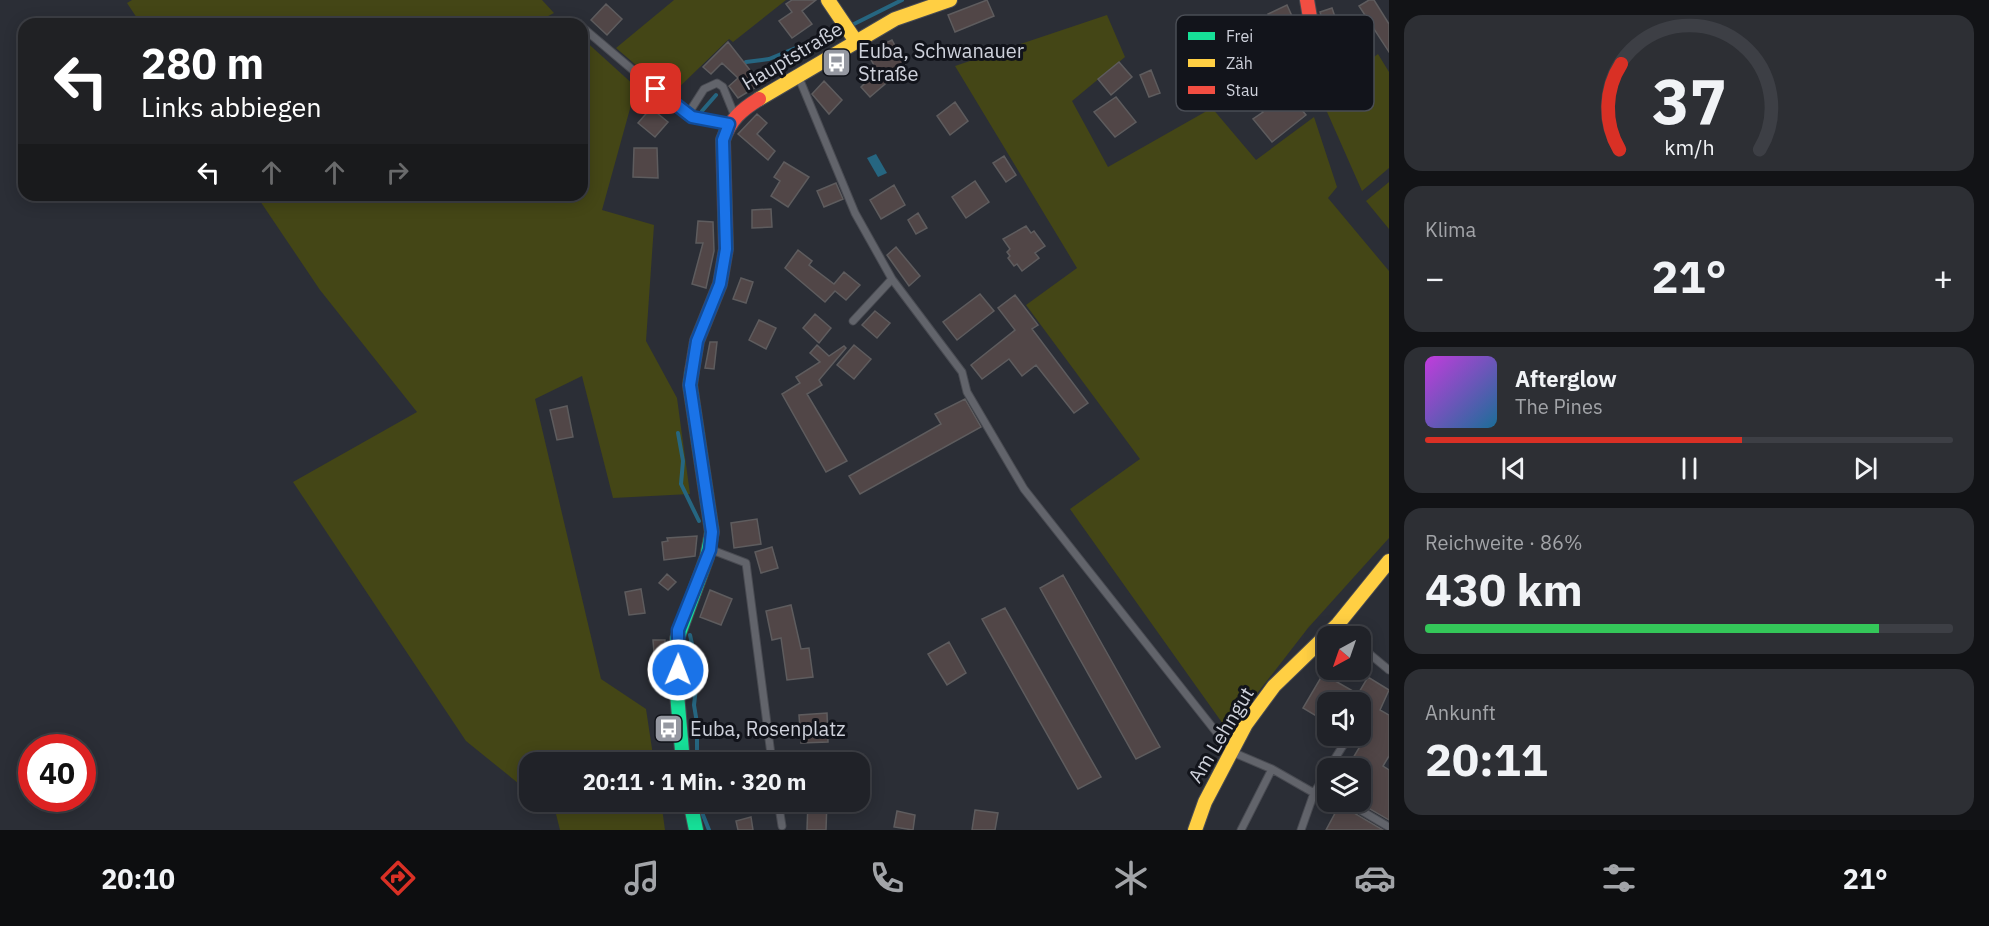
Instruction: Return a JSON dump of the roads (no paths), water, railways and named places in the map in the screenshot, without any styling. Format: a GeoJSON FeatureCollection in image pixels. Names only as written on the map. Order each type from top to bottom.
{"type":"FeatureCollection","features":[{"type":"Feature","properties":{"kind":"street"},"geometry":{"type":"LineString","coordinates":[[828,0],[853,38]]}},
{"type":"Feature","properties":{"kind":"street","name":"Hauptstraße"},"geometry":{"type":"LineString","coordinates":[[732,120],[744,108],[799,76],[853,38],[895,19],[950,0]]}},
{"type":"Feature","properties":{"kind":"street"},"geometry":{"type":"LineString","coordinates":[[1307,0],[1309,15]]}},
{"type":"Feature","properties":{"kind":"street"},"geometry":{"type":"LineString","coordinates":[[682,752],[678,699],[678,630],[710,550],[712,532],[690,385],[697,341],[720,284],[726,249],[723,140],[732,120]]}},
{"type":"Feature","properties":{"kind":"street","name":"Am Lehngut"},"geometry":{"type":"LineString","coordinates":[[1195,830],[1205,802],[1246,724],[1274,686],[1338,624],[1389,561]]}},
{"type":"Feature","properties":{"kind":"street"},"geometry":{"type":"LineString","coordinates":[[692,812],[696,830]]}},
{"type":"Feature","properties":{"kind":"lane"},"geometry":{"type":"LineString","coordinates":[[588,32],[688,114],[732,120],[723,87],[717,83],[704,89],[688,114]]}},
{"type":"Feature","properties":{"kind":"lane"},"geometry":{"type":"LineString","coordinates":[[799,76],[855,213],[892,279],[962,372],[967,392],[1024,489],[1232,752],[1317,789],[1300,830]]}},
{"type":"Feature","properties":{"kind":"lane"},"geometry":{"type":"LineString","coordinates":[[853,321],[892,279]]}},
{"type":"Feature","properties":{"kind":"lane"},"geometry":{"type":"LineString","coordinates":[[710,550],[746,562],[771,752]]}},
{"type":"Feature","properties":{"kind":"lane"},"geometry":{"type":"LineString","coordinates":[[1371,655],[1389,670]]}},
{"type":"Feature","properties":{"kind":"lane"},"geometry":{"type":"LineString","coordinates":[[1241,830],[1272,770]]}},
{"type":"Feature","properties":{"kind":"lane"},"geometry":{"type":"LineString","coordinates":[[780,812],[782,826]]}},
{"type":"Feature","properties":{"kind":"lane"},"geometry":{"type":"LineString","coordinates":[[1364,812],[1389,827]]}},
{"type":"Feature","properties":{"kind":"water"},"geometry":{"type":"Polygon","coordinates":[[[876,154],[887,173],[878,177],[867,158],[876,154]]]}},
{"type":"Feature","properties":{"kind":"waterway"},"geometry":{"type":"LineString","coordinates":[[852,25],[902,0]]}},
{"type":"Feature","properties":{"kind":"waterway"},"geometry":{"type":"LineString","coordinates":[[746,62],[769,59],[842,29]]}},
{"type":"Feature","properties":{"kind":"waterway"},"geometry":{"type":"LineString","coordinates":[[702,111],[716,95]]}},
{"type":"Feature","properties":{"kind":"waterway"},"geometry":{"type":"LineString","coordinates":[[678,433],[683,461],[681,484],[699,521]]}},
{"type":"Feature","properties":{"kind":"waterway"},"geometry":{"type":"LineString","coordinates":[[690,635],[698,671],[694,705],[697,723],[697,752]]}},
{"type":"Feature","properties":{"kind":"waterway"},"geometry":{"type":"LineString","coordinates":[[702,812],[709,830]]}},
{"type":"Feature","properties":{"kind":"place","name":"Euba, Schwanauer Straße"},"geometry":{"type":"Point","coordinates":[837,62]}},
{"type":"Feature","properties":{"kind":"place","name":"Euba, Rosenplatz"},"geometry":{"type":"Point","coordinates":[669,729]}}]}
